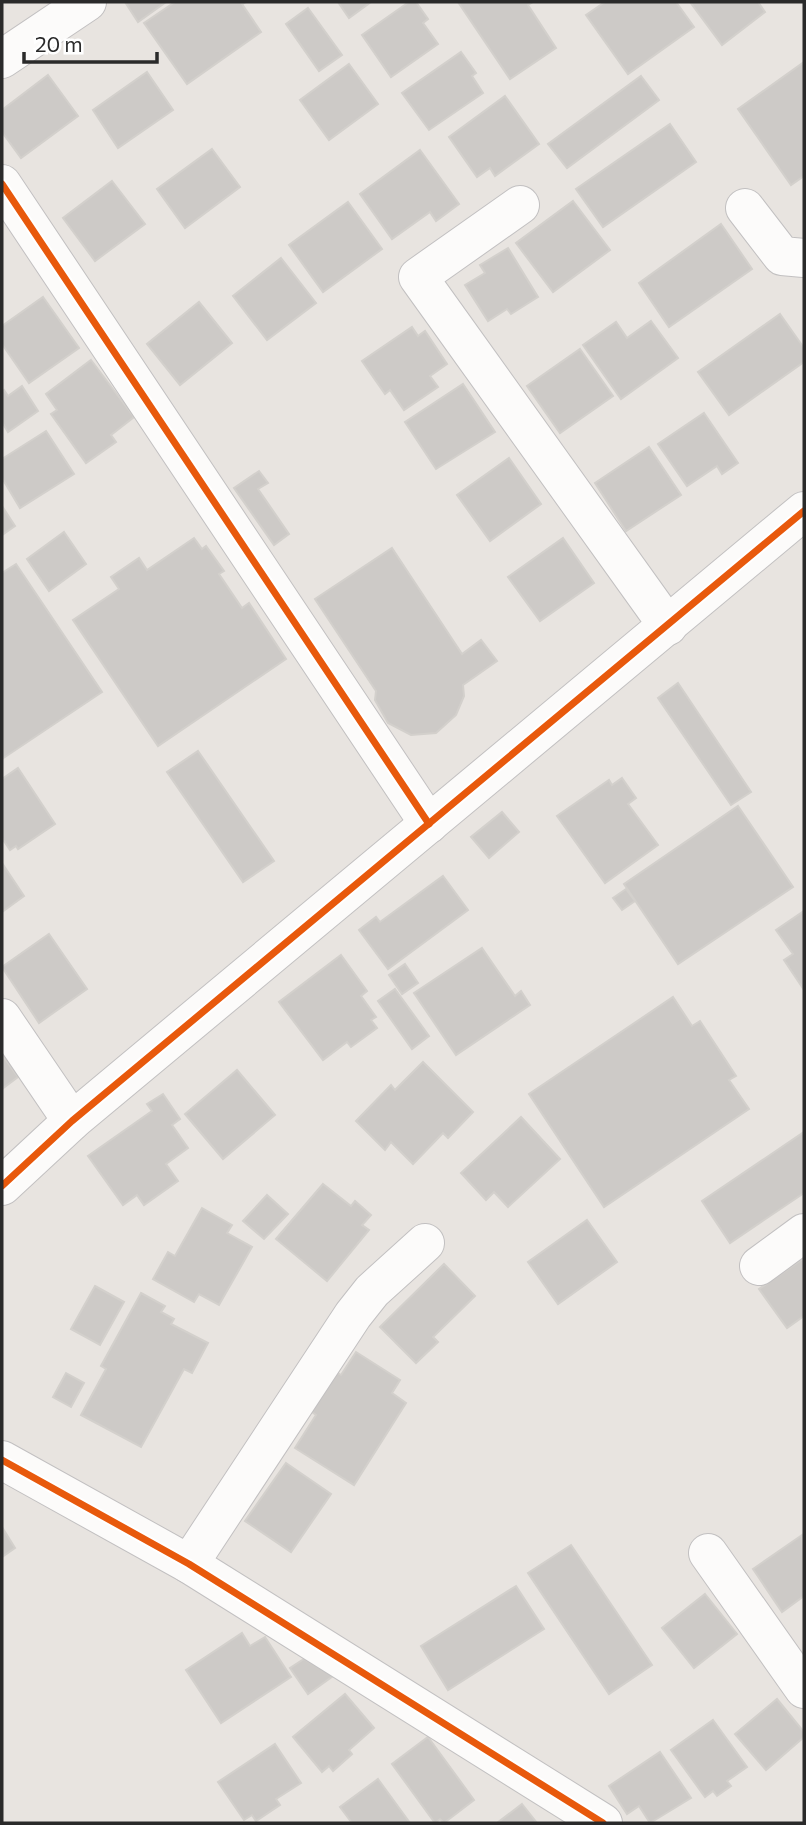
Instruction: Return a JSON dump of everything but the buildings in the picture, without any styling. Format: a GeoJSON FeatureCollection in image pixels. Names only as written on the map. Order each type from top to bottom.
{"type":"FeatureCollection","features":[{"type":"Feature","properties":{"kind":"street"},"geometry":{"type":"LineString","coordinates":[[2,58],[87,2]]}},
{"type":"Feature","properties":{"kind":"street"},"geometry":{"type":"LineString","coordinates":[[2,184],[429,824]]}},
{"type":"Feature","properties":{"kind":"street"},"geometry":{"type":"LineString","coordinates":[[520,205],[418,277],[668,626]]}},
{"type":"Feature","properties":{"kind":"street"},"geometry":{"type":"LineString","coordinates":[[745,208],[782,256],[804,258]]}},
{"type":"Feature","properties":{"kind":"street"},"geometry":{"type":"LineString","coordinates":[[2,1186],[72,1121],[804,511]]}},
{"type":"Feature","properties":{"kind":"street"},"geometry":{"type":"LineString","coordinates":[[2,1018],[72,1121]]}},
{"type":"Feature","properties":{"kind":"street"},"geometry":{"type":"LineString","coordinates":[[759,1266],[804,1234]]}},
{"type":"Feature","properties":{"kind":"street"},"geometry":{"type":"LineString","coordinates":[[189,1564],[353,1315],[372,1291],[425,1243]]}},
{"type":"Feature","properties":{"kind":"street"},"geometry":{"type":"LineString","coordinates":[[2,1460],[189,1564],[603,1823]]}},
{"type":"Feature","properties":{"kind":"street"},"geometry":{"type":"LineString","coordinates":[[708,1553],[804,1689]]}},
{"type":"Feature","properties":{"kind":"cycle path"},"geometry":{"type":"LineString","coordinates":[[2,184],[429,824]]}},
{"type":"Feature","properties":{"kind":"cycle path"},"geometry":{"type":"LineString","coordinates":[[2,1186],[72,1121],[804,511]]}},
{"type":"Feature","properties":{"kind":"cycle path"},"geometry":{"type":"LineString","coordinates":[[2,1460],[189,1564],[603,1823]]}}]}
